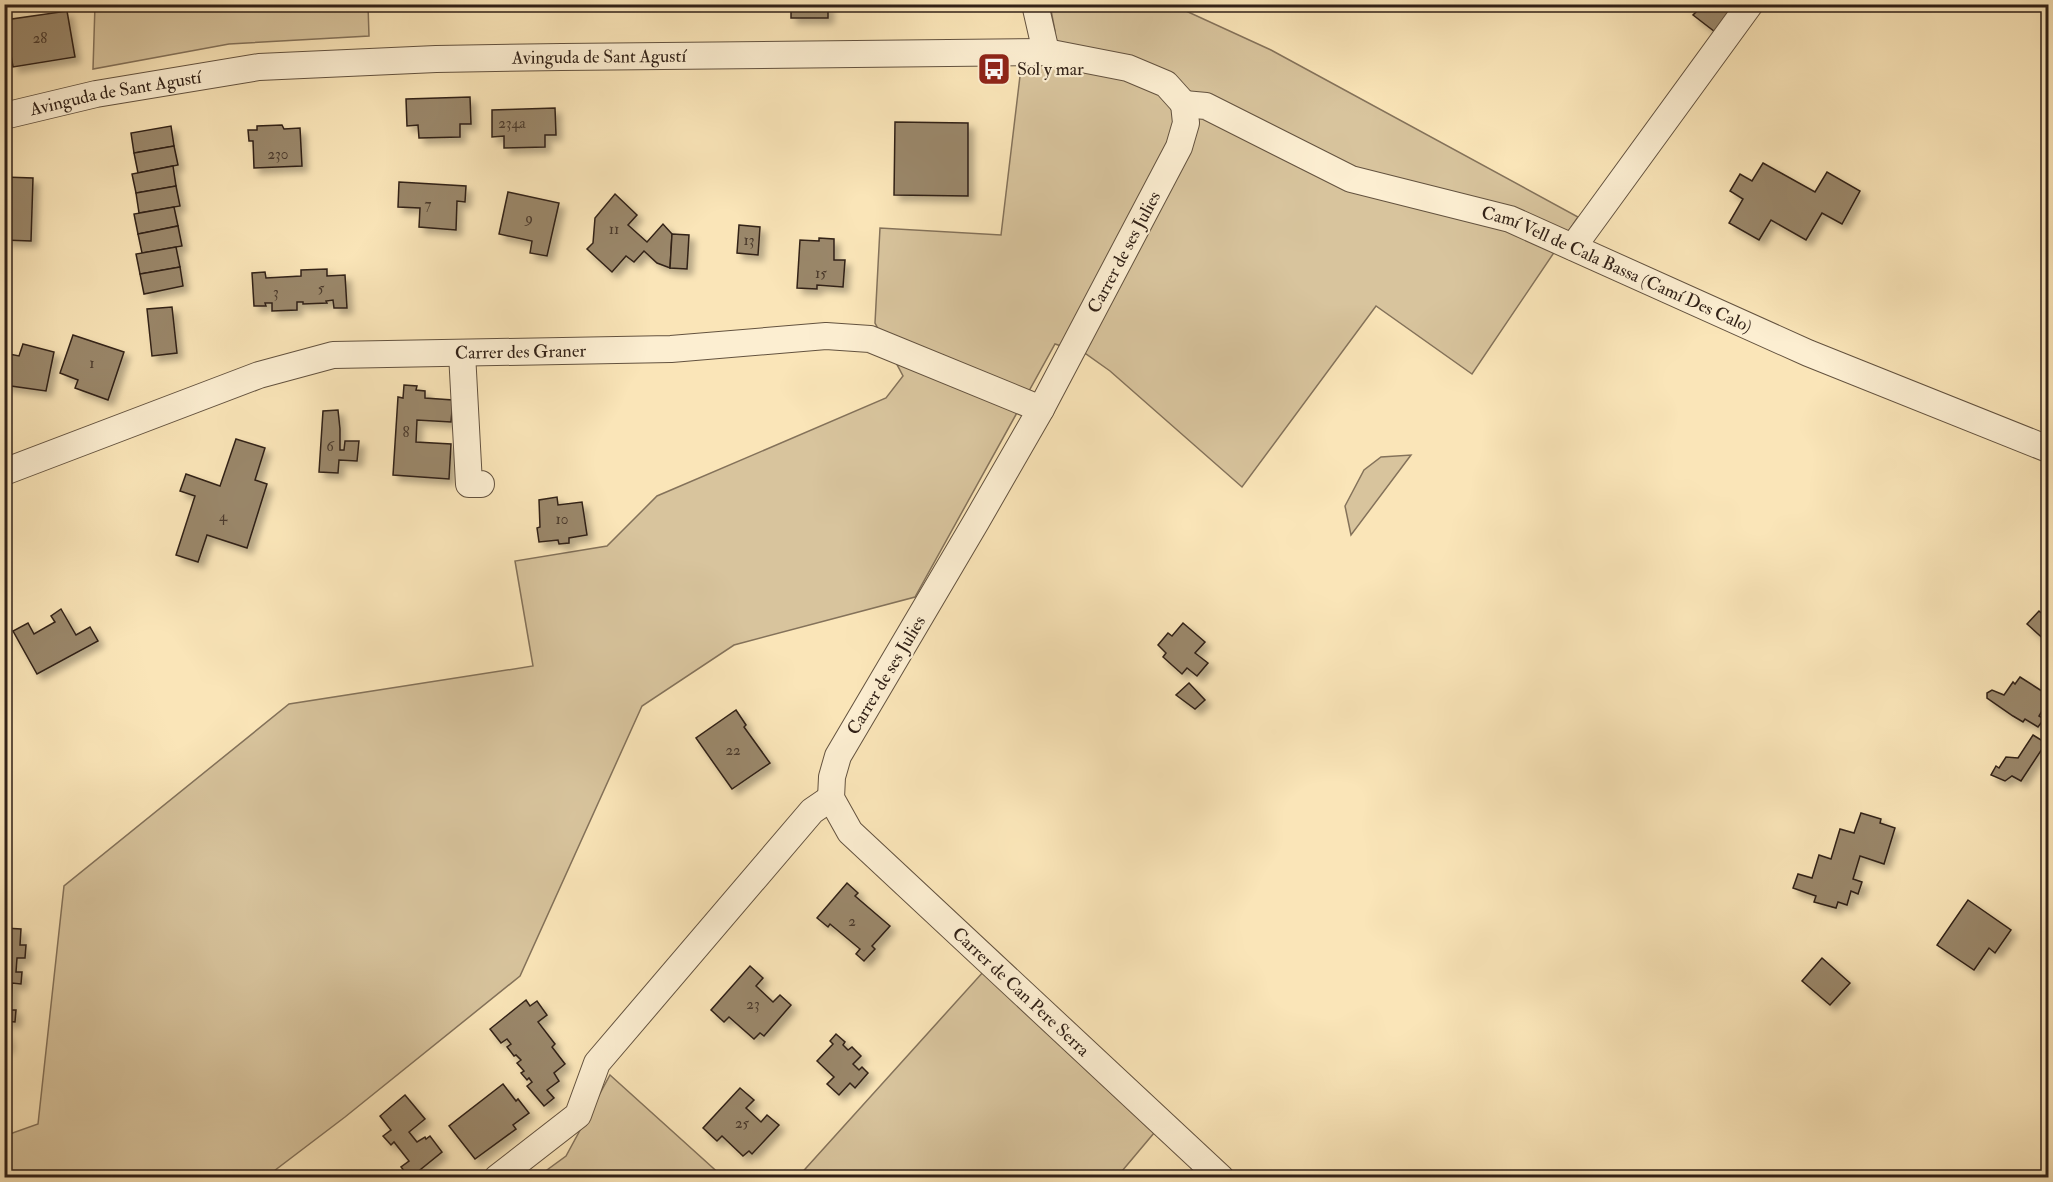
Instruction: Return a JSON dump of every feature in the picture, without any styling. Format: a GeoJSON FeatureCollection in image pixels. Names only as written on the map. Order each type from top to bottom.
{"type":"FeatureCollection","features":[{"type":"Feature","properties":{"kind":"street"},"geometry":{"type":"LineString","coordinates":[[1035,4],[1046,52]]}},
{"type":"Feature","properties":{"kind":"street"},"geometry":{"type":"LineString","coordinates":[[1573,247],[1750,4]]}},
{"type":"Feature","properties":{"kind":"street","name":"Avinguda de Sant Agustí"},"geometry":{"type":"LineString","coordinates":[[4,116],[96,94],[259,67],[436,59],[1046,52],[1128,68],[1166,84],[1184,104]]}},
{"type":"Feature","properties":{"kind":"street","name":"Camí Vell de Cala Bassa (Camí Des Calo)"},"geometry":{"type":"LineString","coordinates":[[1184,104],[1206,106],[1351,179],[1510,219],[1808,353],[2049,449]]}},
{"type":"Feature","properties":{"kind":"street","name":"Carrer de ses Julies"},"geometry":{"type":"LineString","coordinates":[[831,798],[832,777],[838,756],[1041,409],[1179,147],[1186,123],[1184,104]]}},
{"type":"Feature","properties":{"kind":"street","name":"Carrer des Graner"},"geometry":{"type":"LineString","coordinates":[[4,472],[259,375],[333,355],[671,349],[826,336],[870,339],[1041,409]]}},
{"type":"Feature","properties":{"kind":"street"},"geometry":{"type":"LineString","coordinates":[[462,353],[469,484],[481,484]]}},
{"type":"Feature","properties":{"kind":"street"},"geometry":{"type":"LineString","coordinates":[[497,1178],[578,1115],[597,1063],[812,811],[831,798]]}},
{"type":"Feature","properties":{"kind":"street","name":"Carrer de Can Pere Serra"},"geometry":{"type":"LineString","coordinates":[[831,798],[850,832],[1221,1178]]}},
{"type":"Feature","properties":{"kind":"shaded area"},"geometry":{"type":"Polygon","coordinates":[[[95,5],[368,5],[369,36],[229,44],[93,69],[95,5]]]}},
{"type":"Feature","properties":{"kind":"shaded area"},"geometry":{"type":"Polygon","coordinates":[[[1050,5],[1173,5],[1271,50],[1578,217],[1472,374],[1376,306],[1242,487],[1110,371],[1086,354],[1055,344],[915,597],[734,645],[642,706],[520,976],[345,1117],[266,1177],[5,1177],[4,1136],[38,1124],[64,886],[289,704],[533,666],[515,561],[607,546],[657,496],[886,398],[903,376],[875,323],[880,228],[1001,235],[1020,76],[1055,31],[1050,5]]]}},
{"type":"Feature","properties":{"kind":"shaded area"},"geometry":{"type":"Polygon","coordinates":[[[1411,455],[1351,535],[1345,506],[1364,470],[1381,457],[1411,455]]]}},
{"type":"Feature","properties":{"kind":"shaded area"},"geometry":{"type":"Polygon","coordinates":[[[984,971],[1154,1133],[1117,1177],[797,1178],[984,971]]]}},
{"type":"Feature","properties":{"kind":"shaded area"},"geometry":{"type":"Polygon","coordinates":[[[610,1075],[723,1177],[536,1178],[566,1156],[610,1075]]]}},
{"type":"Feature","properties":{"kind":"building"},"geometry":{"type":"Polygon","coordinates":[[[791,4],[828,4],[828,18],[791,18],[791,4]]]}},
{"type":"Feature","properties":{"kind":"building"},"geometry":{"type":"Polygon","coordinates":[[[1686,4],[1726,4],[1737,13],[1719,35],[1693,15],[1696,12],[1686,4]]]}},
{"type":"Feature","properties":{"kind":"building"},"geometry":{"type":"Polygon","coordinates":[[[67,11],[75,57],[13,67],[5,20],[67,11]]]}},
{"type":"Feature","properties":{"kind":"building"},"geometry":{"type":"Polygon","coordinates":[[[470,97],[471,124],[460,124],[460,137],[419,138],[418,125],[407,126],[406,99],[470,97]]]}},
{"type":"Feature","properties":{"kind":"building"},"geometry":{"type":"Polygon","coordinates":[[[555,108],[556,135],[545,135],[545,147],[504,148],[504,136],[492,137],[492,110],[555,108]]]}},
{"type":"Feature","properties":{"kind":"building"},"geometry":{"type":"Polygon","coordinates":[[[895,122],[968,123],[968,196],[894,195],[895,122]]]}},
{"type":"Feature","properties":{"kind":"building"},"geometry":{"type":"Polygon","coordinates":[[[282,125],[284,129],[300,128],[302,166],[254,168],[253,141],[249,141],[248,130],[257,130],[257,126],[282,125]]]}},
{"type":"Feature","properties":{"kind":"building"},"geometry":{"type":"Polygon","coordinates":[[[171,126],[174,146],[134,153],[131,133],[171,126]]]}},
{"type":"Feature","properties":{"kind":"building"},"geometry":{"type":"Polygon","coordinates":[[[174,146],[178,165],[138,173],[134,153],[174,146]]]}},
{"type":"Feature","properties":{"kind":"building"},"geometry":{"type":"Polygon","coordinates":[[[1763,163],[1815,192],[1827,172],[1860,191],[1842,224],[1822,213],[1806,240],[1771,220],[1759,240],[1729,223],[1743,199],[1730,191],[1740,174],[1752,181],[1763,163]]]}},
{"type":"Feature","properties":{"kind":"building"},"geometry":{"type":"Polygon","coordinates":[[[173,166],[176,186],[136,193],[132,174],[173,166]]]}},
{"type":"Feature","properties":{"kind":"building"},"geometry":{"type":"Polygon","coordinates":[[[4,177],[33,178],[31,241],[4,240],[4,177]]]}},
{"type":"Feature","properties":{"kind":"building"},"geometry":{"type":"Polygon","coordinates":[[[399,182],[466,186],[465,202],[457,201],[456,230],[419,227],[420,208],[398,207],[399,182]]]}},
{"type":"Feature","properties":{"kind":"building"},"geometry":{"type":"Polygon","coordinates":[[[176,186],[180,206],[139,213],[136,193],[176,186]]]}},
{"type":"Feature","properties":{"kind":"building"},"geometry":{"type":"Polygon","coordinates":[[[508,192],[559,203],[547,256],[530,253],[532,241],[499,234],[508,192]]]}},
{"type":"Feature","properties":{"kind":"building"},"geometry":{"type":"Polygon","coordinates":[[[615,194],[637,215],[628,225],[647,242],[663,224],[672,234],[670,268],[657,263],[644,251],[634,262],[626,256],[612,272],[587,249],[593,243],[595,218],[615,194]]]}},
{"type":"Feature","properties":{"kind":"building"},"geometry":{"type":"Polygon","coordinates":[[[174,207],[178,226],[138,234],[134,214],[174,207]]]}},
{"type":"Feature","properties":{"kind":"building"},"geometry":{"type":"Polygon","coordinates":[[[739,225],[760,227],[758,255],[737,253],[739,225]]]}},
{"type":"Feature","properties":{"kind":"building"},"geometry":{"type":"Polygon","coordinates":[[[178,226],[182,246],[142,253],[138,234],[178,226]]]}},
{"type":"Feature","properties":{"kind":"building"},"geometry":{"type":"Polygon","coordinates":[[[672,234],[689,235],[687,269],[670,268],[672,234]]]}},
{"type":"Feature","properties":{"kind":"building"},"geometry":{"type":"Polygon","coordinates":[[[819,238],[834,239],[834,260],[845,260],[843,287],[817,285],[817,289],[797,288],[800,240],[819,241],[819,238]]]}},
{"type":"Feature","properties":{"kind":"building"},"geometry":{"type":"Polygon","coordinates":[[[176,247],[180,267],[140,274],[136,254],[176,247]]]}},
{"type":"Feature","properties":{"kind":"building"},"geometry":{"type":"Polygon","coordinates":[[[180,267],[183,286],[144,294],[140,274],[180,267]]]}},
{"type":"Feature","properties":{"kind":"building"},"geometry":{"type":"Polygon","coordinates":[[[327,269],[327,276],[345,275],[347,308],[334,308],[333,300],[326,301],[327,303],[297,302],[297,310],[272,311],[272,303],[265,303],[266,306],[254,306],[252,273],[265,272],[266,278],[301,276],[301,270],[327,269]]]}},
{"type":"Feature","properties":{"kind":"building"},"geometry":{"type":"Polygon","coordinates":[[[172,307],[177,353],[152,356],[147,309],[172,307]]]}},
{"type":"Feature","properties":{"kind":"building"},"geometry":{"type":"Polygon","coordinates":[[[73,335],[124,352],[108,400],[75,388],[78,380],[60,373],[73,335]]]}},
{"type":"Feature","properties":{"kind":"building"},"geometry":{"type":"Polygon","coordinates":[[[23,344],[54,352],[46,391],[4,385],[4,353],[19,356],[23,344]]]}},
{"type":"Feature","properties":{"kind":"building"},"geometry":{"type":"Polygon","coordinates":[[[404,385],[417,386],[416,390],[425,391],[425,398],[453,400],[451,422],[417,420],[416,442],[451,444],[449,479],[393,475],[398,397],[403,398],[404,385]]]}},
{"type":"Feature","properties":{"kind":"building"},"geometry":{"type":"Polygon","coordinates":[[[338,410],[340,450],[344,450],[345,441],[359,441],[357,461],[339,460],[338,473],[319,472],[323,411],[338,410]]]}},
{"type":"Feature","properties":{"kind":"building"},"geometry":{"type":"Polygon","coordinates":[[[236,439],[265,448],[255,480],[267,484],[247,548],[207,535],[198,562],[176,555],[195,496],[180,491],[186,474],[220,486],[236,439]]]}},
{"type":"Feature","properties":{"kind":"building"},"geometry":{"type":"Polygon","coordinates":[[[557,497],[558,505],[582,502],[587,535],[569,538],[569,543],[559,544],[558,540],[539,542],[537,528],[540,527],[539,500],[557,497]]]}},
{"type":"Feature","properties":{"kind":"building"},"geometry":{"type":"Polygon","coordinates":[[[61,609],[76,635],[90,627],[98,641],[37,674],[13,631],[28,623],[34,634],[55,622],[51,616],[61,609]]]}},
{"type":"Feature","properties":{"kind":"building"},"geometry":{"type":"Polygon","coordinates":[[[2039,611],[2048,619],[2048,643],[2027,624],[2039,611]]]}},
{"type":"Feature","properties":{"kind":"building"},"geometry":{"type":"Polygon","coordinates":[[[1183,623],[1205,642],[1195,653],[1208,663],[1197,676],[1187,668],[1182,674],[1163,657],[1166,653],[1158,645],[1168,633],[1172,636],[1183,623]]]}},
{"type":"Feature","properties":{"kind":"building"},"geometry":{"type":"Polygon","coordinates":[[[2020,677],[2048,695],[2048,701],[2039,716],[2044,719],[2038,727],[2025,719],[2023,722],[1987,698],[1987,693],[1992,690],[2004,695],[2013,682],[2015,684],[2020,677]]]}},
{"type":"Feature","properties":{"kind":"building"},"geometry":{"type":"Polygon","coordinates":[[[1189,683],[1205,700],[1195,709],[1176,695],[1189,683]]]}},
{"type":"Feature","properties":{"kind":"building"},"geometry":{"type":"Polygon","coordinates":[[[736,710],[746,725],[744,727],[770,763],[732,789],[696,738],[736,710]]]}},
{"type":"Feature","properties":{"kind":"building"},"geometry":{"type":"Polygon","coordinates":[[[2033,735],[2046,743],[2021,781],[2012,776],[2005,781],[1991,775],[1996,766],[1999,768],[2006,757],[2018,758],[2033,735]]]}},
{"type":"Feature","properties":{"kind":"building"},"geometry":{"type":"Polygon","coordinates":[[[1861,813],[1881,819],[1880,823],[1895,828],[1884,864],[1860,856],[1853,879],[1862,882],[1858,894],[1851,891],[1847,905],[1838,902],[1836,908],[1814,902],[1816,896],[1793,888],[1798,874],[1812,878],[1819,855],[1831,859],[1840,829],[1854,833],[1861,813]]]}},
{"type":"Feature","properties":{"kind":"building"},"geometry":{"type":"Polygon","coordinates":[[[847,883],[858,893],[855,896],[890,926],[872,946],[875,949],[864,961],[856,954],[860,949],[830,924],[828,927],[817,918],[847,883]]]}},
{"type":"Feature","properties":{"kind":"building"},"geometry":{"type":"Polygon","coordinates":[[[1968,900],[2011,930],[1995,953],[1989,948],[1974,970],[1937,945],[1968,900]]]}},
{"type":"Feature","properties":{"kind":"building"},"geometry":{"type":"Polygon","coordinates":[[[4,928],[21,929],[20,945],[26,945],[25,958],[17,958],[16,972],[22,972],[21,984],[12,983],[11,1010],[16,1010],[15,1022],[5,1021],[8,1048],[4,1047],[4,928]]]}},
{"type":"Feature","properties":{"kind":"building"},"geometry":{"type":"Polygon","coordinates":[[[1822,958],[1850,983],[1830,1005],[1802,981],[1822,958]]]}},
{"type":"Feature","properties":{"kind":"building"},"geometry":{"type":"Polygon","coordinates":[[[750,966],[763,978],[756,986],[773,1002],[780,995],[791,1005],[764,1036],[760,1033],[754,1039],[729,1017],[724,1022],[711,1010],[750,966]]]}},
{"type":"Feature","properties":{"kind":"building"},"geometry":{"type":"Polygon","coordinates":[[[526,1000],[530,1006],[537,1001],[547,1015],[538,1022],[555,1044],[552,1047],[565,1064],[554,1073],[559,1081],[547,1090],[554,1098],[544,1106],[527,1086],[532,1082],[521,1073],[524,1071],[517,1063],[521,1060],[516,1055],[514,1056],[507,1047],[511,1044],[507,1039],[501,1043],[490,1029],[526,1000]]]}},
{"type":"Feature","properties":{"kind":"building"},"geometry":{"type":"Polygon","coordinates":[[[836,1034],[845,1042],[843,1045],[848,1050],[852,1047],[861,1056],[853,1064],[859,1070],[862,1067],[868,1073],[855,1088],[850,1083],[839,1095],[827,1084],[834,1077],[817,1061],[833,1044],[830,1041],[836,1034]]]}},
{"type":"Feature","properties":{"kind":"building"},"geometry":{"type":"Polygon","coordinates":[[[503,1084],[529,1113],[513,1125],[516,1129],[475,1159],[449,1126],[503,1084]]]}},
{"type":"Feature","properties":{"kind":"building"},"geometry":{"type":"Polygon","coordinates":[[[740,1088],[754,1100],[746,1108],[761,1122],[767,1115],[779,1125],[752,1154],[749,1151],[743,1156],[722,1136],[717,1141],[703,1128],[740,1088]]]}},
{"type":"Feature","properties":{"kind":"building"},"geometry":{"type":"Polygon","coordinates":[[[405,1095],[425,1119],[409,1132],[417,1142],[430,1136],[442,1152],[410,1178],[401,1167],[409,1161],[394,1142],[391,1145],[383,1136],[391,1130],[380,1116],[405,1095]]]}},
{"type":"Feature","properties":{"kind":"place","name":"Sol y mar"},"geometry":{"type":"Point","coordinates":[994,69]}}]}
